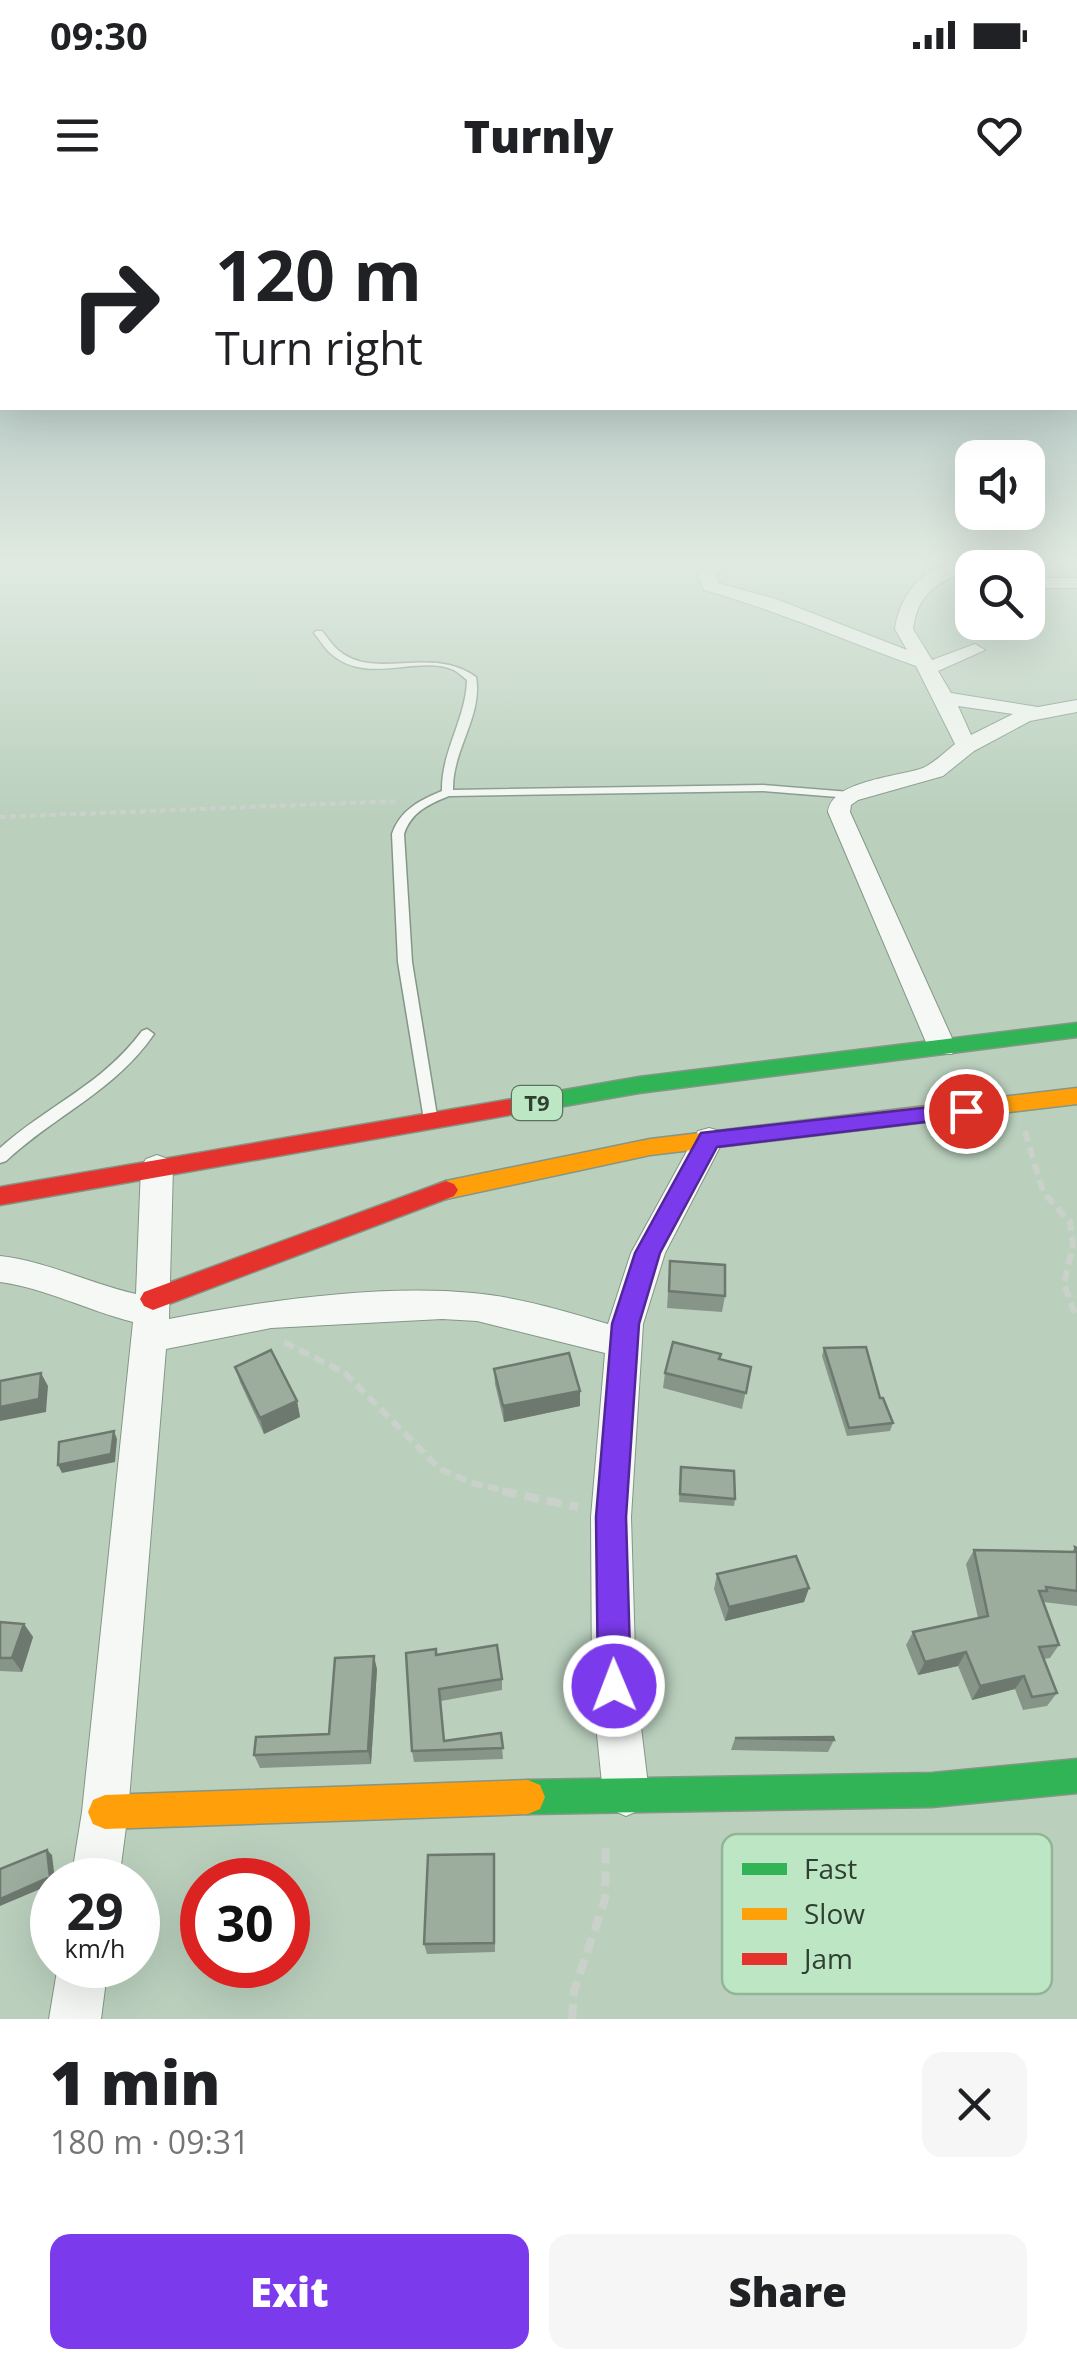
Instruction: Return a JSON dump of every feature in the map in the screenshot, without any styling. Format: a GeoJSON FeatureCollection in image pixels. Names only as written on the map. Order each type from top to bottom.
{"type":"FeatureCollection","features":[{"type":"Feature","properties":{"kind":"main road","name":"T9"},"geometry":{"type":"LineString","coordinates":[[0,1196],[639,1085],[1077,1030]]}},
{"type":"Feature","properties":{"kind":"main road"},"geometry":{"type":"LineString","coordinates":[[152,1316],[452,1188],[650,1147],[1077,1096]]}},
{"type":"Feature","properties":{"kind":"main road"},"geometry":{"type":"LineString","coordinates":[[105,1812],[615,1793],[932,1790],[1077,1776]]}},
{"type":"Feature","properties":{"kind":"street"},"geometry":{"type":"LineString","coordinates":[[878,645],[925,665],[975,650]]}},
{"type":"Feature","properties":{"kind":"street"},"geometry":{"type":"LineString","coordinates":[[913,645],[966,746]]}},
{"type":"Feature","properties":{"kind":"street"},"geometry":{"type":"LineString","coordinates":[[944,698],[995,708],[1048,711]]}},
{"type":"Feature","properties":{"kind":"street"},"geometry":{"type":"LineString","coordinates":[[942,1047],[843,825],[838,812],[840,803],[850,796],[935,771],[966,746],[1024,716],[1077,706]]}},
{"type":"Feature","properties":{"kind":"street"},"geometry":{"type":"LineString","coordinates":[[615,1793],[611,1517],[625,1324],[648,1253],[709,1139]]}},
{"type":"Feature","properties":{"kind":"street"},"geometry":{"type":"LineString","coordinates":[[98,1858],[152,1316],[157,1167]]}},
{"type":"Feature","properties":{"kind":"street"},"geometry":{"type":"LineString","coordinates":[[0,1269],[24,1272],[152,1316],[249,1317],[378,1308],[477,1307],[625,1344]]}},
{"type":"Feature","properties":{"kind":"street"},"geometry":{"type":"LineString","coordinates":[[74,2019],[79,1988]]}},
{"type":"Feature","properties":{"kind":"lane"},"geometry":{"type":"LineString","coordinates":[[326,645],[347,662],[445,666],[467,673],[472,679],[472,703],[445,778],[448,793]]}},
{"type":"Feature","properties":{"kind":"lane"},"geometry":{"type":"LineString","coordinates":[[430,1122],[405,962],[398,834],[400,824],[410,812],[448,793],[763,788],[850,796]]}},
{"type":"Feature","properties":{"kind":"lane"},"geometry":{"type":"LineString","coordinates":[[0,1157],[36,1126],[104,1084],[132,1058],[147,1034]]}},
{"type":"Feature","properties":{"kind":"path"},"geometry":{"type":"LineString","coordinates":[[0,817],[432,799]]}},
{"type":"Feature","properties":{"kind":"path"},"geometry":{"type":"LineString","coordinates":[[1017,1104],[1042,1192],[1070,1222],[1073,1244],[1064,1284],[1077,1319]]}},
{"type":"Feature","properties":{"kind":"path"},"geometry":{"type":"LineString","coordinates":[[249,1317],[295,1351],[343,1371],[386,1412],[408,1442],[456,1478],[611,1517]]}},
{"type":"Feature","properties":{"kind":"path"},"geometry":{"type":"LineString","coordinates":[[572,2019],[574,1991],[605,1899],[615,1793]]}},
{"type":"Feature","properties":{"kind":"building"},"geometry":{"type":"Polygon","coordinates":[[[670,1261],[725,1265],[725,1296],[669,1291],[670,1261]]]}},
{"type":"Feature","properties":{"kind":"building"},"geometry":{"type":"Polygon","coordinates":[[[673,1342],[721,1354],[719,1359],[751,1367],[746,1393],[665,1373],[673,1342]]]}},
{"type":"Feature","properties":{"kind":"building"},"geometry":{"type":"Polygon","coordinates":[[[866,1347],[880,1398],[893,1423],[849,1428],[824,1348],[866,1347]]]}},
{"type":"Feature","properties":{"kind":"building"},"geometry":{"type":"Polygon","coordinates":[[[271,1350],[297,1401],[260,1418],[235,1367],[271,1350]]]}},
{"type":"Feature","properties":{"kind":"building"},"geometry":{"type":"Polygon","coordinates":[[[569,1353],[580,1391],[503,1406],[494,1369],[569,1353]]]}},
{"type":"Feature","properties":{"kind":"building"},"geometry":{"type":"Polygon","coordinates":[[[41,1373],[39,1399],[0,1407],[0,1381],[41,1373]]]}},
{"type":"Feature","properties":{"kind":"building"},"geometry":{"type":"Polygon","coordinates":[[[114,1431],[111,1454],[58,1465],[59,1442],[114,1431]]]}},
{"type":"Feature","properties":{"kind":"building"},"geometry":{"type":"Polygon","coordinates":[[[681,1467],[734,1471],[735,1499],[680,1494],[681,1467]]]}},
{"type":"Feature","properties":{"kind":"building"},"geometry":{"type":"Polygon","coordinates":[[[1077,1548],[1077,1591],[1046,1587],[1047,1591],[1039,1591],[1059,1645],[1039,1647],[1057,1693],[1032,1697],[1024,1676],[980,1686],[966,1652],[925,1662],[913,1632],[988,1616],[974,1550],[1076,1552],[1077,1548]]]}},
{"type":"Feature","properties":{"kind":"building"},"geometry":{"type":"Polygon","coordinates":[[[796,1556],[809,1588],[729,1607],[717,1574],[796,1556]]]}},
{"type":"Feature","properties":{"kind":"building"},"geometry":{"type":"Polygon","coordinates":[[[0,1622],[24,1624],[12,1658],[0,1658],[0,1622]]]}},
{"type":"Feature","properties":{"kind":"building"},"geometry":{"type":"Polygon","coordinates":[[[497,1645],[502,1679],[439,1689],[444,1741],[501,1733],[503,1748],[412,1751],[406,1653],[436,1649],[436,1655],[497,1645]]]}},
{"type":"Feature","properties":{"kind":"building"},"geometry":{"type":"Polygon","coordinates":[[[374,1656],[368,1751],[254,1755],[256,1737],[329,1734],[335,1658],[374,1656]]]}},
{"type":"Feature","properties":{"kind":"building"},"geometry":{"type":"Polygon","coordinates":[[[833,1737],[834,1740],[735,1738],[833,1737]]]}},
{"type":"Feature","properties":{"kind":"building"},"geometry":{"type":"Polygon","coordinates":[[[47,1850],[48,1858],[30,1858],[30,1886],[0,1899],[0,1869],[47,1850]]]}},
{"type":"Feature","properties":{"kind":"building"},"geometry":{"type":"Polygon","coordinates":[[[494,1854],[494,1943],[424,1944],[428,1855],[494,1854]]]}},
{"type":"Feature","properties":{"kind":"traffic: fast"},"geometry":{"type":"LineString","coordinates":[[547,1101],[639,1085],[1077,1030]]}},
{"type":"Feature","properties":{"kind":"traffic: fast"},"geometry":{"type":"LineString","coordinates":[[528,1797],[932,1790],[1077,1776]]}},
{"type":"Feature","properties":{"kind":"traffic: slow"},"geometry":{"type":"LineString","coordinates":[[446,1190],[650,1147],[1077,1096]]}},
{"type":"Feature","properties":{"kind":"traffic: slow"},"geometry":{"type":"LineString","coordinates":[[105,1812],[528,1797]]}},
{"type":"Feature","properties":{"kind":"traffic: jam"},"geometry":{"type":"LineString","coordinates":[[0,1196],[547,1101]]}},
{"type":"Feature","properties":{"kind":"traffic: jam"},"geometry":{"type":"LineString","coordinates":[[153,1299],[446,1190]]}},
{"type":"Feature","properties":{"kind":"route"},"geometry":{"type":"LineString","coordinates":[[614,1686],[611,1517],[625,1324],[648,1253],[709,1139],[966,1111]]}}]}
